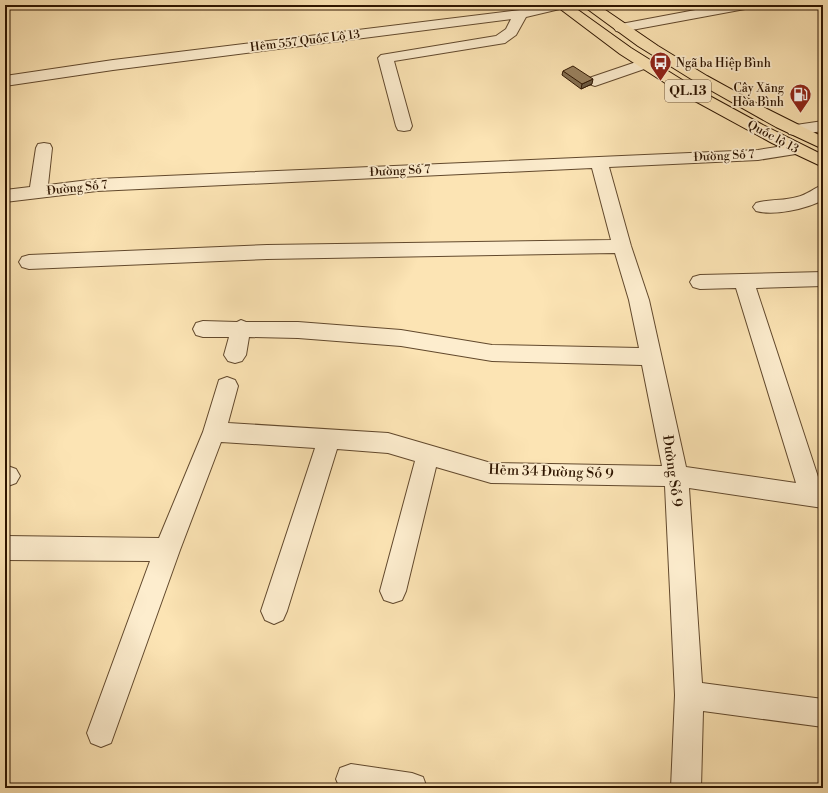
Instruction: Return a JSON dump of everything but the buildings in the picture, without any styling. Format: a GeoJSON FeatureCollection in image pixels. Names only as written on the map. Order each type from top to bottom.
{"type":"FeatureCollection","features":[{"type":"Feature","properties":{"kind":"highway","name":"Quốc lộ 13"},"geometry":{"type":"LineString","coordinates":[[562,5],[645,64],[690,92],[823,162]]}},
{"type":"Feature","properties":{"kind":"highway","name":"Quốc lộ 13"},"geometry":{"type":"LineString","coordinates":[[589,5],[621,28],[700,78],[823,144]]}},
{"type":"Feature","properties":{"kind":"street","name":"Hẻm 557 Quốc Lộ 13"},"geometry":{"type":"LineString","coordinates":[[5,81],[113,65],[520,14],[558,5]]}},
{"type":"Feature","properties":{"kind":"street"},"geometry":{"type":"LineString","coordinates":[[621,28],[745,5]]}},
{"type":"Feature","properties":{"kind":"street"},"geometry":{"type":"LineString","coordinates":[[404,126],[386,58],[500,40],[508,36],[514,30],[520,14]]}},
{"type":"Feature","properties":{"kind":"street"},"geometry":{"type":"LineString","coordinates":[[596,81],[645,64]]}},
{"type":"Feature","properties":{"kind":"street"},"geometry":{"type":"LineString","coordinates":[[795,130],[823,126]]}},
{"type":"Feature","properties":{"kind":"street"},"geometry":{"type":"LineString","coordinates":[[38,192],[44,148]]}},
{"type":"Feature","properties":{"kind":"street","name":"Đường Số 7"},"geometry":{"type":"LineString","coordinates":[[5,196],[97,185],[599,161],[758,155],[796,149]]}},
{"type":"Feature","properties":{"kind":"street","name":"Đường Số 9"},"geometry":{"type":"LineString","coordinates":[[599,161],[622,246],[639,300],[676,476],[689,695],[686,788]]}},
{"type":"Feature","properties":{"kind":"street"},"geometry":{"type":"LineString","coordinates":[[762,208],[800,203],[811,199],[823,191]]}},
{"type":"Feature","properties":{"kind":"street"},"geometry":{"type":"LineString","coordinates":[[29,262],[267,252],[622,246]]}},
{"type":"Feature","properties":{"kind":"street"},"geometry":{"type":"LineString","coordinates":[[700,282],[823,279]]}},
{"type":"Feature","properties":{"kind":"street"},"geometry":{"type":"LineString","coordinates":[[744,281],[817,496]]}},
{"type":"Feature","properties":{"kind":"street"},"geometry":{"type":"LineString","coordinates":[[236,355],[241,328]]}},
{"type":"Feature","properties":{"kind":"street"},"geometry":{"type":"LineString","coordinates":[[203,329],[241,328],[401,338],[492,354],[651,356]]}},
{"type":"Feature","properties":{"kind":"street"},"geometry":{"type":"LineString","coordinates":[[101,733],[168,550],[214,432],[227,386]]}},
{"type":"Feature","properties":{"kind":"street","name":"Hẻm 34 Đường Số 9"},"geometry":{"type":"LineString","coordinates":[[214,432],[388,443],[491,472],[676,476],[817,496]]}},
{"type":"Feature","properties":{"kind":"street"},"geometry":{"type":"LineString","coordinates":[[274,611],[329,439]]}},
{"type":"Feature","properties":{"kind":"street"},"geometry":{"type":"LineString","coordinates":[[393,591],[428,454]]}},
{"type":"Feature","properties":{"kind":"street"},"geometry":{"type":"LineString","coordinates":[[5,548],[168,550]]}},
{"type":"Feature","properties":{"kind":"street"},"geometry":{"type":"LineString","coordinates":[[689,695],[823,713]]}},
{"type":"Feature","properties":{"kind":"street"},"geometry":{"type":"LineString","coordinates":[[351,779],[412,788]]}},
{"type":"Feature","properties":{"kind":"place","name":"Ngã ba Hiệp Bình"},"geometry":{"type":"Point","coordinates":[660,82]}},
{"type":"Feature","properties":{"kind":"place","name":"Cây Xăng Hòa Bình"},"geometry":{"type":"Point","coordinates":[800,114]}}]}
